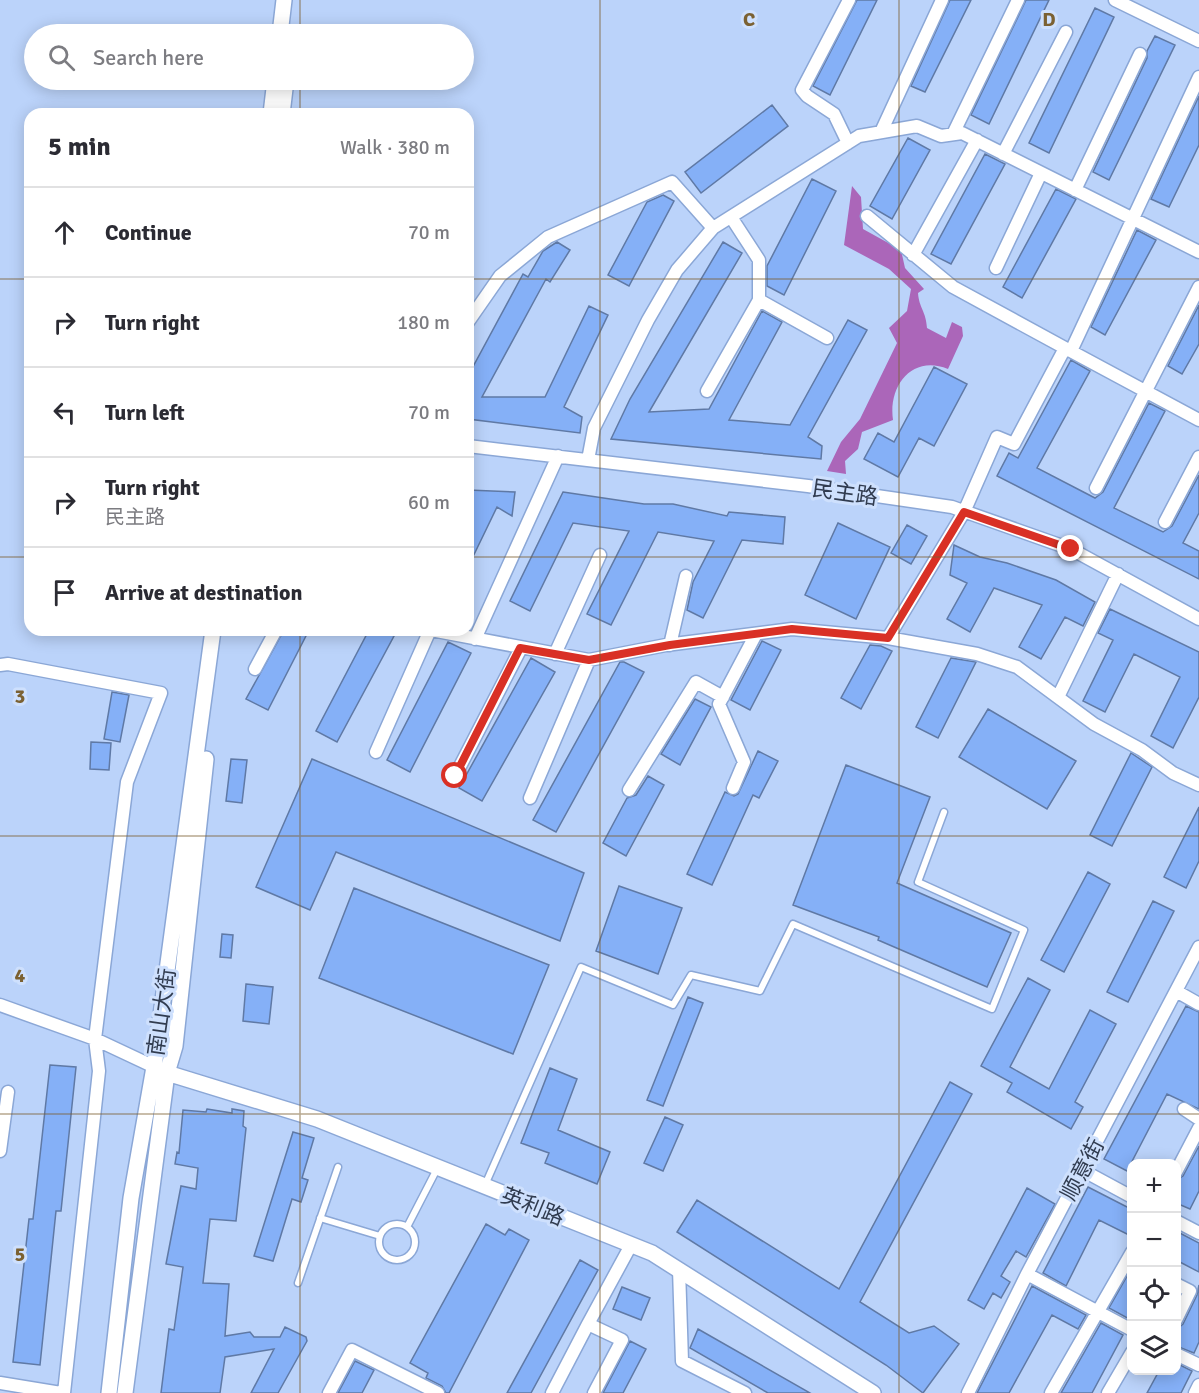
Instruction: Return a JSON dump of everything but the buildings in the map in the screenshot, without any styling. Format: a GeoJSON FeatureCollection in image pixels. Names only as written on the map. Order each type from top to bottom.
{"type":"FeatureCollection","features":[{"type":"Feature","properties":{"kind":"street"},"geometry":{"type":"LineString","coordinates":[[281,24],[284,0]]}},
{"type":"Feature","properties":{"kind":"street"},"geometry":{"type":"LineString","coordinates":[[291,24],[294,0]]}},
{"type":"Feature","properties":{"kind":"street"},"geometry":{"type":"LineString","coordinates":[[848,143],[834,114],[802,90],[849,0]]}},
{"type":"Feature","properties":{"kind":"street"},"geometry":{"type":"LineString","coordinates":[[881,132],[942,0]]}},
{"type":"Feature","properties":{"kind":"street"},"geometry":{"type":"LineString","coordinates":[[953,134],[1018,0]]}},
{"type":"Feature","properties":{"kind":"street"},"geometry":{"type":"LineString","coordinates":[[1115,0],[1199,41]]}},
{"type":"Feature","properties":{"kind":"street"},"geometry":{"type":"LineString","coordinates":[[1003,153],[1066,33]]}},
{"type":"Feature","properties":{"kind":"street"},"geometry":{"type":"LineString","coordinates":[[1075,190],[1140,54]]}},
{"type":"Feature","properties":{"kind":"street"},"geometry":{"type":"LineString","coordinates":[[888,638],[964,512],[997,437],[1014,444],[1068,350],[1199,77]]}},
{"type":"Feature","properties":{"kind":"street"},"geometry":{"type":"LineString","coordinates":[[272,108],[274,90]]}},
{"type":"Feature","properties":{"kind":"street"},"geometry":{"type":"LineString","coordinates":[[283,108],[285,90]]}},
{"type":"Feature","properties":{"kind":"street"},"geometry":{"type":"LineString","coordinates":[[588,460],[594,428],[648,320],[677,270],[713,228],[859,136],[917,126],[940,136],[962,133],[1199,252]]}},
{"type":"Feature","properties":{"kind":"street"},"geometry":{"type":"LineString","coordinates":[[913,255],[976,140]]}},
{"type":"Feature","properties":{"kind":"street"},"geometry":{"type":"LineString","coordinates":[[996,268],[1041,173]]}},
{"type":"Feature","properties":{"kind":"street"},"geometry":{"type":"LineString","coordinates":[[474,313],[500,276],[549,237],[652,188],[672,182],[713,228]]}},
{"type":"Feature","properties":{"kind":"street"},"geometry":{"type":"LineString","coordinates":[[867,216],[953,287],[1199,420]]}},
{"type":"Feature","properties":{"kind":"street"},"geometry":{"type":"LineString","coordinates":[[707,391],[759,300],[759,261],[731,217]]}},
{"type":"Feature","properties":{"kind":"street"},"geometry":{"type":"LineString","coordinates":[[1096,488],[1199,287]]}},
{"type":"Feature","properties":{"kind":"street"},"geometry":{"type":"LineString","coordinates":[[759,300],[827,338]]}},
{"type":"Feature","properties":{"kind":"street","name":"民主路"},"geometry":{"type":"LineString","coordinates":[[474,447],[812,487],[964,512],[1071,549],[1199,619]]}},
{"type":"Feature","properties":{"kind":"street"},"geometry":{"type":"LineString","coordinates":[[475,639],[558,456]]}},
{"type":"Feature","properties":{"kind":"street"},"geometry":{"type":"LineString","coordinates":[[1165,522],[1199,457]]}},
{"type":"Feature","properties":{"kind":"street"},"geometry":{"type":"LineString","coordinates":[[555,654],[600,555]]}},
{"type":"Feature","properties":{"kind":"street"},"geometry":{"type":"LineString","coordinates":[[1058,697],[1118,573]]}},
{"type":"Feature","properties":{"kind":"street"},"geometry":{"type":"LineString","coordinates":[[670,645],[686,576]]}},
{"type":"Feature","properties":{"kind":"street"},"geometry":{"type":"LineString","coordinates":[[460,636],[589,660],[670,645],[792,629],[888,638],[977,654],[1017,667],[1094,724],[1142,750],[1173,773],[1199,785]]}},
{"type":"Feature","properties":{"kind":"street"},"geometry":{"type":"LineString","coordinates":[[733,788],[744,762],[719,704],[756,633]]}},
{"type":"Feature","properties":{"kind":"street","name":"南山大街"},"geometry":{"type":"LineString","coordinates":[[125,1393],[160,1070],[212,636]]}},
{"type":"Feature","properties":{"kind":"street","name":"南山大街"},"geometry":{"type":"LineString","coordinates":[[109,1393],[131,1198],[160,1070],[175,1046],[222,636]]}},
{"type":"Feature","properties":{"kind":"street"},"geometry":{"type":"LineString","coordinates":[[255,669],[273,636]]}},
{"type":"Feature","properties":{"kind":"street"},"geometry":{"type":"LineString","coordinates":[[376,752],[428,636]]}},
{"type":"Feature","properties":{"kind":"street"},"geometry":{"type":"LineString","coordinates":[[455,776],[520,648]]}},
{"type":"Feature","properties":{"kind":"street"},"geometry":{"type":"LineString","coordinates":[[530,798],[589,660]]}},
{"type":"Feature","properties":{"kind":"street"},"geometry":{"type":"LineString","coordinates":[[0,665],[8,664],[161,693],[127,782],[95,1038],[99,1071],[63,1393],[0,1383]]}},
{"type":"Feature","properties":{"kind":"street"},"geometry":{"type":"LineString","coordinates":[[629,790],[696,682],[723,697]]}},
{"type":"Feature","properties":{"kind":"street","name":"顺意街"},"geometry":{"type":"LineString","coordinates":[[968,1393],[1027,1274],[1199,947]]}},
{"type":"Feature","properties":{"kind":"street"},"geometry":{"type":"LineString","coordinates":[[1176,991],[1199,1004]]}},
{"type":"Feature","properties":{"kind":"street"},"geometry":{"type":"LineString","coordinates":[[0,1005],[95,1038],[160,1070]]}},
{"type":"Feature","properties":{"kind":"street","name":"英利路"},"geometry":{"type":"LineString","coordinates":[[160,1070],[317,1119],[652,1253],[873,1393]]}},
{"type":"Feature","properties":{"kind":"street"},"geometry":{"type":"LineString","coordinates":[[0,1151],[8,1092]]}},
{"type":"Feature","properties":{"kind":"street"},"geometry":{"type":"LineString","coordinates":[[1184,1109],[1199,1119]]}},
{"type":"Feature","properties":{"kind":"street"},"geometry":{"type":"LineString","coordinates":[[1181,1162],[1199,1128]]}},
{"type":"Feature","properties":{"kind":"street"},"geometry":{"type":"LineString","coordinates":[[1082,1170],[1127,1195]]}},
{"type":"Feature","properties":{"kind":"street"},"geometry":{"type":"LineString","coordinates":[[1181,1224],[1199,1233]]}},
{"type":"Feature","properties":{"kind":"street"},"geometry":{"type":"LineString","coordinates":[[552,1393],[631,1245]]}},
{"type":"Feature","properties":{"kind":"street"},"geometry":{"type":"LineString","coordinates":[[1051,1393],[1127,1259]]}},
{"type":"Feature","properties":{"kind":"street"},"geometry":{"type":"LineString","coordinates":[[679,1269],[682,1361],[745,1393]]}},
{"type":"Feature","properties":{"kind":"street"},"geometry":{"type":"LineString","coordinates":[[1027,1274],[1127,1328]]}},
{"type":"Feature","properties":{"kind":"street"},"geometry":{"type":"LineString","coordinates":[[1181,1286],[1190,1291],[1181,1310]]}},
{"type":"Feature","properties":{"kind":"street"},"geometry":{"type":"LineString","coordinates":[[588,1324],[622,1340],[594,1393]]}},
{"type":"Feature","properties":{"kind":"street"},"geometry":{"type":"LineString","coordinates":[[329,1393],[352,1350],[416,1388],[438,1393]]}},
{"type":"Feature","properties":{"kind":"street"},"geometry":{"type":"LineString","coordinates":[[1181,1356],[1199,1365]]}},
{"type":"Feature","properties":{"kind":"street"},"geometry":{"type":"LineString","coordinates":[[1108,1393],[1127,1359]]}},
{"type":"Feature","properties":{"kind":"street"},"geometry":{"type":"LineString","coordinates":[[1196,1393],[1199,1385]]}},
{"type":"Feature","properties":{"kind":"lane"},"geometry":{"type":"LineString","coordinates":[[485,1186],[580,967],[673,1005],[691,975],[760,991],[792,924],[992,1009],[1024,930],[918,882],[944,812]]}},
{"type":"Feature","properties":{"kind":"lane"},"geometry":{"type":"LineString","coordinates":[[298,1283],[338,1167]]}},
{"type":"Feature","properties":{"kind":"lane"},"geometry":{"type":"LineString","coordinates":[[407,1227],[438,1167]]}},
{"type":"Feature","properties":{"kind":"lane"},"geometry":{"type":"LineString","coordinates":[[320,1218],[380,1236]]}},
{"type":"Feature","properties":{"kind":"lane"},"geometry":{"type":"LineString","coordinates":[[391,1224],[407,1227],[415,1240],[414,1248],[403,1258],[388,1258],[382,1252],[380,1236],[391,1224]]}},
{"type":"Feature","properties":{"kind":"shaded area"},"geometry":{"type":"Polygon","coordinates":[[[852,186],[861,197],[863,229],[901,250],[905,268],[924,289],[918,293],[927,328],[946,338],[952,322],[962,327],[963,336],[948,369],[935,365],[924,366],[905,376],[894,396],[893,420],[862,432],[858,449],[845,461],[846,474],[827,471],[841,442],[860,419],[897,343],[889,328],[907,311],[911,289],[889,269],[844,245],[852,186]]]}},
{"type":"Feature","properties":{"kind":"route"},"geometry":{"type":"LineString","coordinates":[[455,776],[520,648],[589,660],[637,653],[670,645],[792,629],[888,638],[964,512],[1071,549]]}}]}
